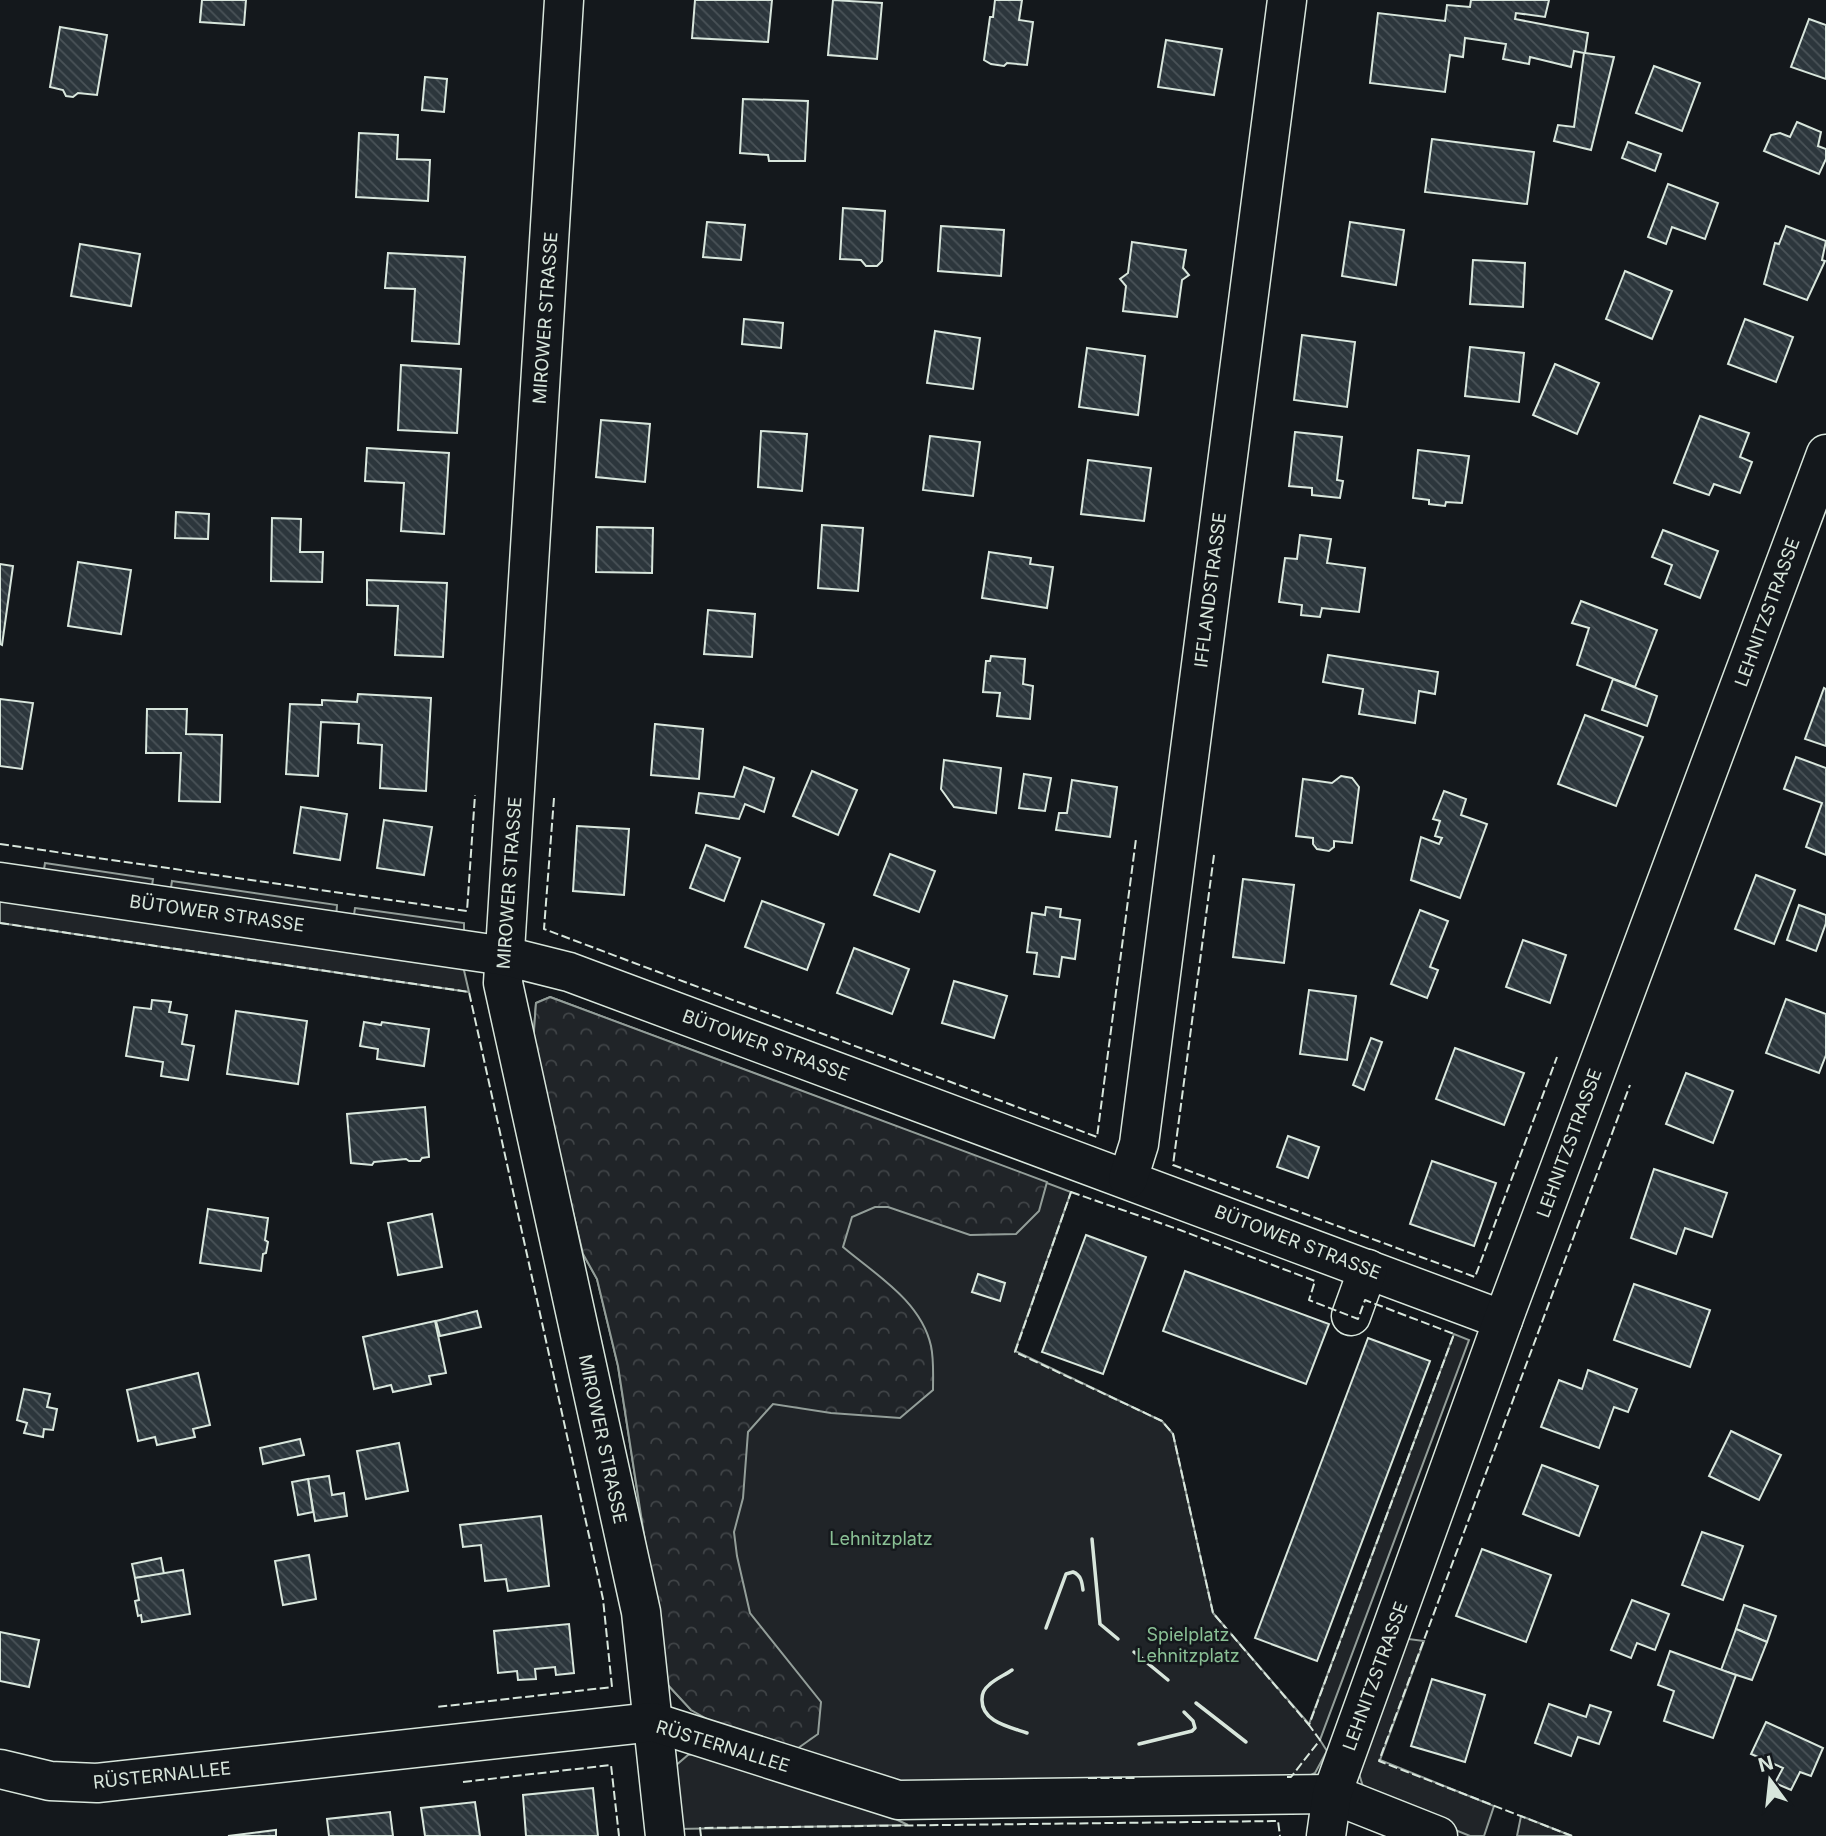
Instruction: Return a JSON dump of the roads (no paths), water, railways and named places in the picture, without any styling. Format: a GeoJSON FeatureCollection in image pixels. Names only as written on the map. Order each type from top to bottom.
{"type":"FeatureCollection","features":[{"type":"Feature","properties":{"kind":"street","name":"MIROWER STRASSE"},"geometry":{"type":"LineString","coordinates":[[564,0],[502,983],[641,1612],[665,1836]]}},
{"type":"Feature","properties":{"kind":"street","name":"IFFLANDSTRASSE"},"geometry":{"type":"LineString","coordinates":[[1128,1179],[1141,1132],[1287,0]]}},
{"type":"Feature","properties":{"kind":"street","name":"LEHNITZSTRASSE"},"geometry":{"type":"LineString","coordinates":[[1326,1836],[1332,1794],[1503,1320],[1826,454]]}},
{"type":"Feature","properties":{"kind":"street","name":"BÜTOWER STRASSE"},"geometry":{"type":"LineString","coordinates":[[0,881],[505,956],[569,972],[1503,1320]]}},
{"type":"Feature","properties":{"kind":"street"},"geometry":{"type":"LineString","coordinates":[[1350,1316],[1368,1269]]}},
{"type":"Feature","properties":{"kind":"street","name":"RÜSTERNALLEE"},"geometry":{"type":"LineString","coordinates":[[0,1769],[50,1781],[97,1783],[653,1722],[898,1800],[1332,1794],[1438,1836]]}},
{"type":"Feature","properties":{"kind":"park label","name":"Lehnitzplatz"},"geometry":{"type":"Point","coordinates":[881,1538]}},
{"type":"Feature","properties":{"kind":"park label","name":"Spielplatz Lehnitzplatz"},"geometry":{"type":"Point","coordinates":[1188,1644]}}]}
